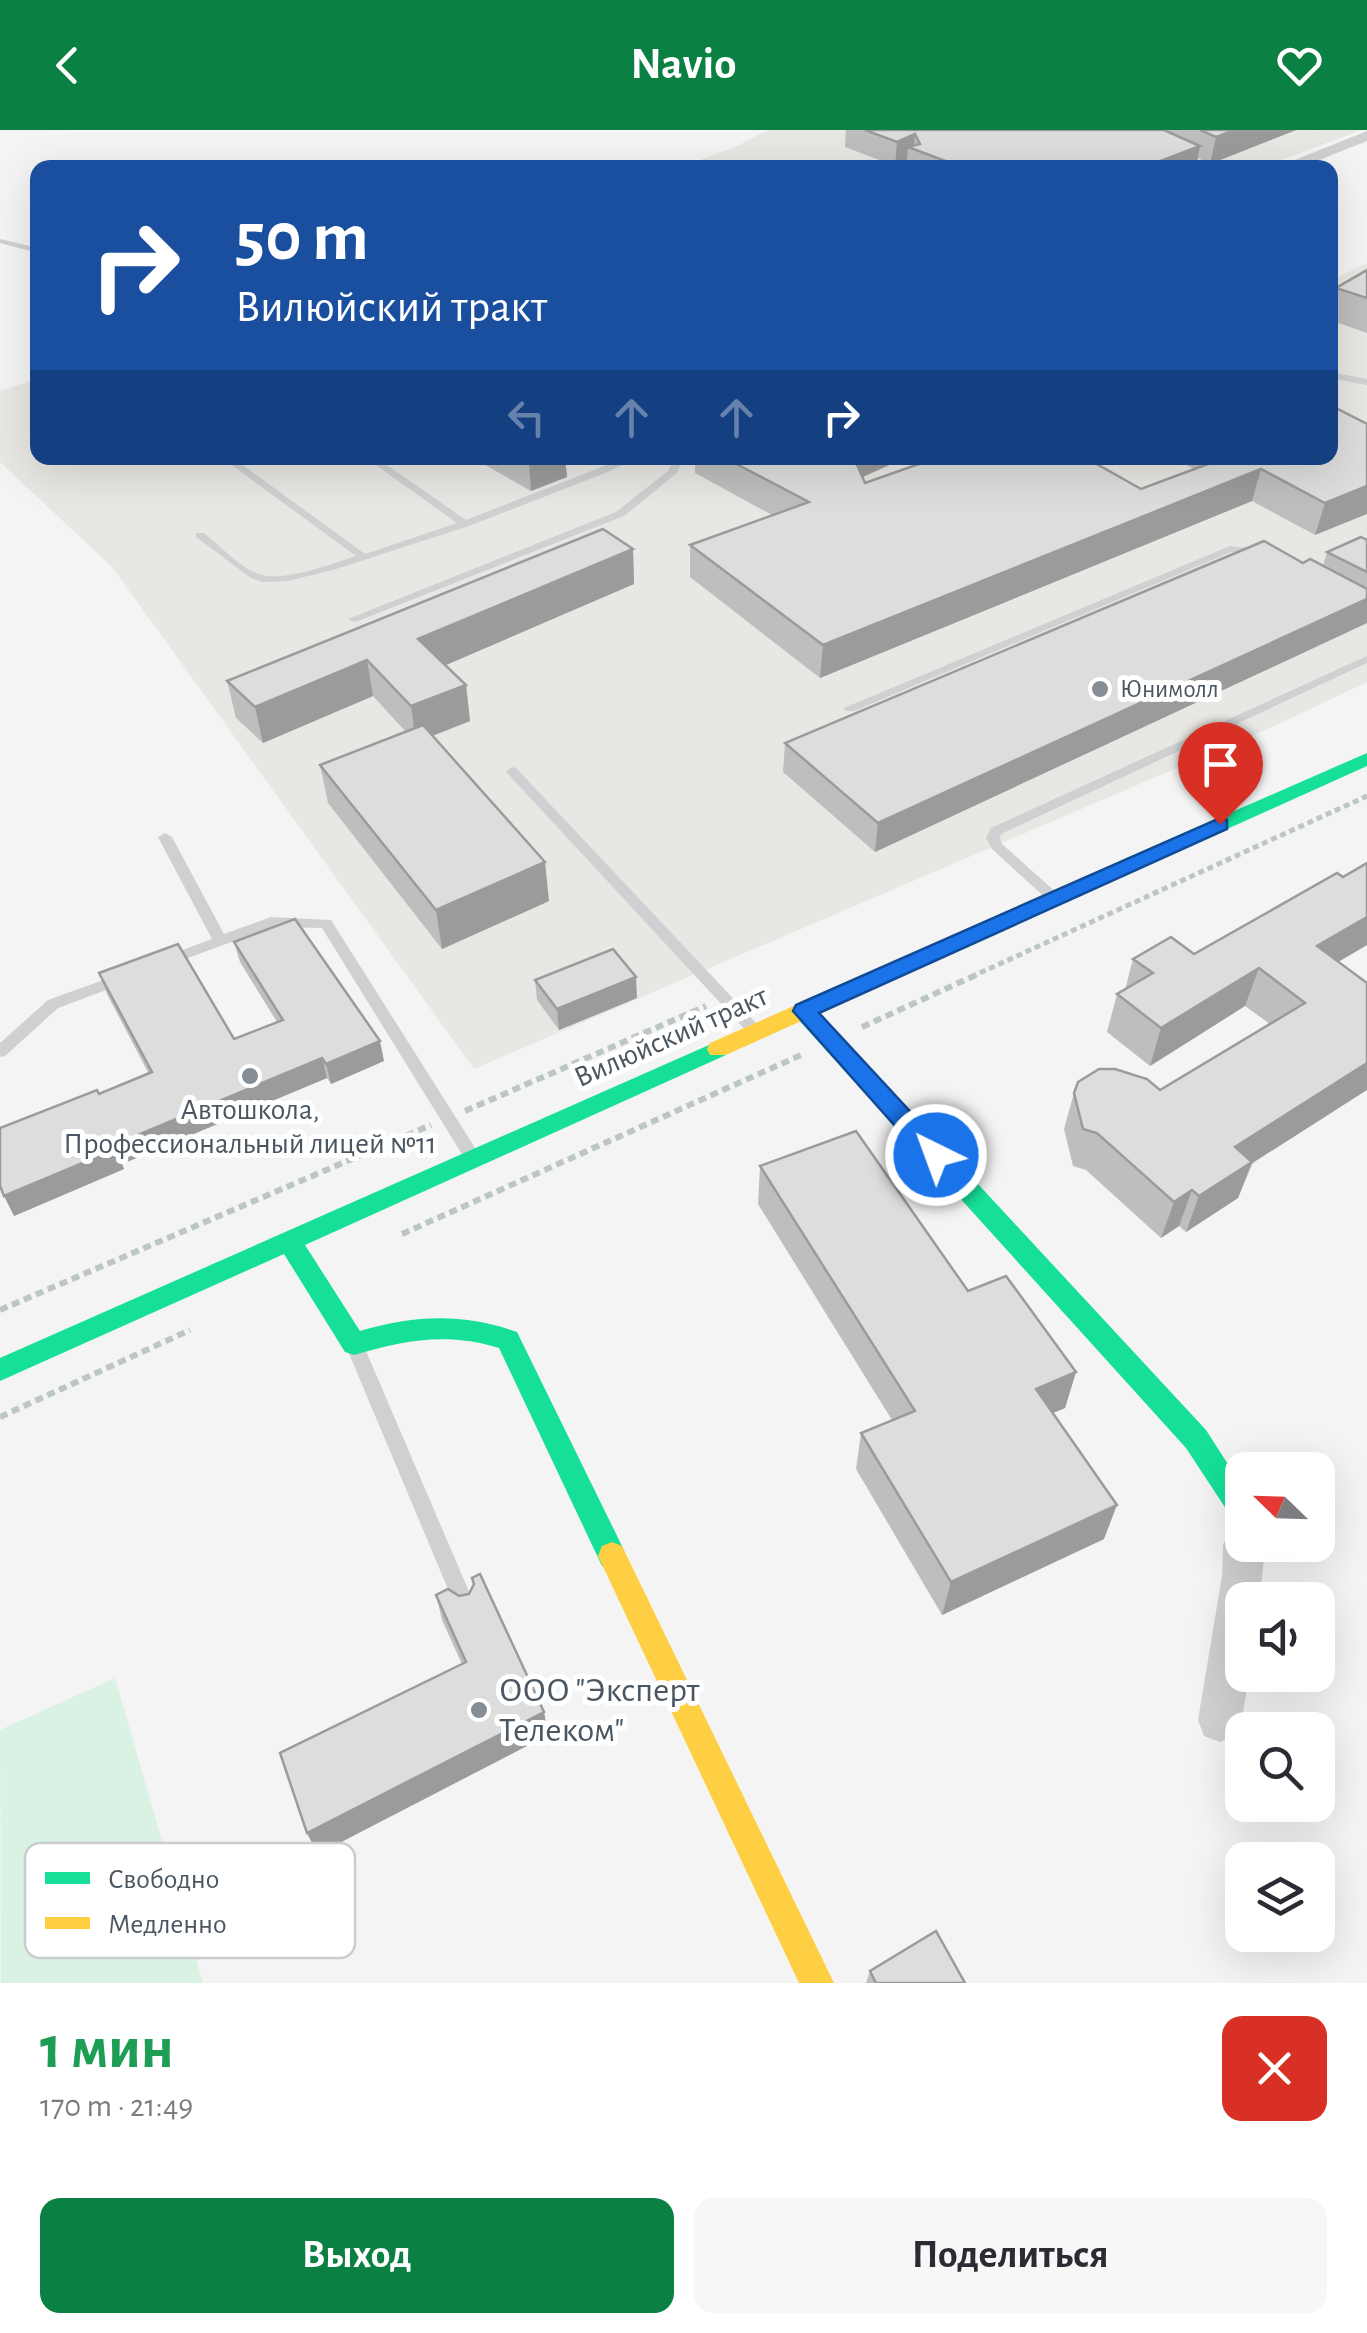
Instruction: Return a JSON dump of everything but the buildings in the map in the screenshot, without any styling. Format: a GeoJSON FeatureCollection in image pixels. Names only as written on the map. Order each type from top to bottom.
{"type":"FeatureCollection","features":[{"type":"Feature","properties":{"kind":"main road","name":"Вилюйский тракт"},"geometry":{"type":"LineString","coordinates":[[0,1370],[1054,898],[1362,766]]}},
{"type":"Feature","properties":{"kind":"main road"},"geometry":{"type":"LineString","coordinates":[[804,1011],[1196,1440],[1225,1484]]}},
{"type":"Feature","properties":{"kind":"main road"},"geometry":{"type":"LineString","coordinates":[[289,1240],[354,1344],[433,1321],[470,1324],[508,1340],[817,1983]]}},
{"type":"Feature","properties":{"kind":"street"},"geometry":{"type":"LineString","coordinates":[[1305,160],[1367,136]]}},
{"type":"Feature","properties":{"kind":"street"},"geometry":{"type":"LineString","coordinates":[[1220,1720],[1243,1562]]}},
{"type":"Feature","properties":{"kind":"lane"},"geometry":{"type":"LineString","coordinates":[[1160,148],[1189,160]]}},
{"type":"Feature","properties":{"kind":"lane"},"geometry":{"type":"LineString","coordinates":[[0,241],[30,249]]}},
{"type":"Feature","properties":{"kind":"lane"},"geometry":{"type":"LineString","coordinates":[[1338,377],[1367,382]]}},
{"type":"Feature","properties":{"kind":"lane"},"geometry":{"type":"LineString","coordinates":[[238,465],[362,556]]}},
{"type":"Feature","properties":{"kind":"lane"},"geometry":{"type":"LineString","coordinates":[[381,465],[465,524]]}},
{"type":"Feature","properties":{"kind":"lane"},"geometry":{"type":"LineString","coordinates":[[200,536],[261,579],[297,579],[465,524],[614,465]]}},
{"type":"Feature","properties":{"kind":"lane"},"geometry":{"type":"LineString","coordinates":[[354,619],[620,514],[676,465]]}},
{"type":"Feature","properties":{"kind":"lane"},"geometry":{"type":"LineString","coordinates":[[850,708],[1230,549],[1244,550],[1276,566]]}},
{"type":"Feature","properties":{"kind":"lane"},"geometry":{"type":"LineString","coordinates":[[1054,898],[994,842],[996,831],[1367,659]]}},
{"type":"Feature","properties":{"kind":"lane"},"geometry":{"type":"LineString","coordinates":[[512,772],[756,1032]]}},
{"type":"Feature","properties":{"kind":"lane"},"geometry":{"type":"LineString","coordinates":[[165,837],[220,941]]}},
{"type":"Feature","properties":{"kind":"lane"},"geometry":{"type":"LineString","coordinates":[[146,969],[271,922],[326,924],[472,1159]]}},
{"type":"Feature","properties":{"kind":"lane"},"geometry":{"type":"LineString","coordinates":[[0,1052],[53,1004],[127,976]]}},
{"type":"Feature","properties":{"kind":"lane"},"geometry":{"type":"LineString","coordinates":[[354,1344],[466,1608]]}},
{"type":"Feature","properties":{"kind":"path"},"geometry":{"type":"LineString","coordinates":[[396,1236],[1367,796]]}},
{"type":"Feature","properties":{"kind":"path"},"geometry":{"type":"LineString","coordinates":[[0,1310],[724,998]]}},
{"type":"Feature","properties":{"kind":"path"},"geometry":{"type":"LineString","coordinates":[[0,1417],[207,1322]]}},
{"type":"Feature","properties":{"kind":"shaded area"},"geometry":{"type":"Polygon","coordinates":[[[768,130],[1362,130],[1281,160],[699,160],[768,130]]]}},
{"type":"Feature","properties":{"kind":"shaded area"},"geometry":{"type":"Polygon","coordinates":[[[1367,263],[1367,682],[1268,729],[474,1069],[112,567],[0,462],[0,391],[30,381],[30,465],[1338,465],[1338,277],[1367,263]]]}},
{"type":"Feature","properties":{"kind":"green space"},"geometry":{"type":"Polygon","coordinates":[[[115,1678],[163,1843],[25,1843],[25,1958],[196,1958],[203,1983],[1,1983],[0,1730],[115,1678]]]}},
{"type":"Feature","properties":{"kind":"traffic: fast"},"geometry":{"type":"LineString","coordinates":[[1127,866],[1367,759]]}},
{"type":"Feature","properties":{"kind":"traffic: fast"},"geometry":{"type":"LineString","coordinates":[[804,1011],[1196,1439],[1225,1483]]}},
{"type":"Feature","properties":{"kind":"traffic: fast"},"geometry":{"type":"LineString","coordinates":[[0,1370],[718,1049]]}},
{"type":"Feature","properties":{"kind":"traffic: fast"},"geometry":{"type":"LineString","coordinates":[[289,1241],[354,1344],[431,1327],[467,1329],[508,1340],[612,1556]]}},
{"type":"Feature","properties":{"kind":"traffic: slow"},"geometry":{"type":"LineString","coordinates":[[718,1049],[1127,866]]}},
{"type":"Feature","properties":{"kind":"traffic: slow"},"geometry":{"type":"LineString","coordinates":[[612,1556],[817,1983]]}},
{"type":"Feature","properties":{"kind":"place","name":"Юнимолл"},"geometry":{"type":"Point","coordinates":[1100,689]}},
{"type":"Feature","properties":{"kind":"place","name":"Автошкола, Профессиональный лицей №11"},"geometry":{"type":"Point","coordinates":[250,1076]}},
{"type":"Feature","properties":{"kind":"place","name":"ООО \"Эксперт Телеком\""},"geometry":{"type":"Point","coordinates":[479,1710]}},
{"type":"Feature","properties":{"kind":"route"},"geometry":{"type":"LineString","coordinates":[[936,1155],[804,1011],[1220,824]]}}]}
